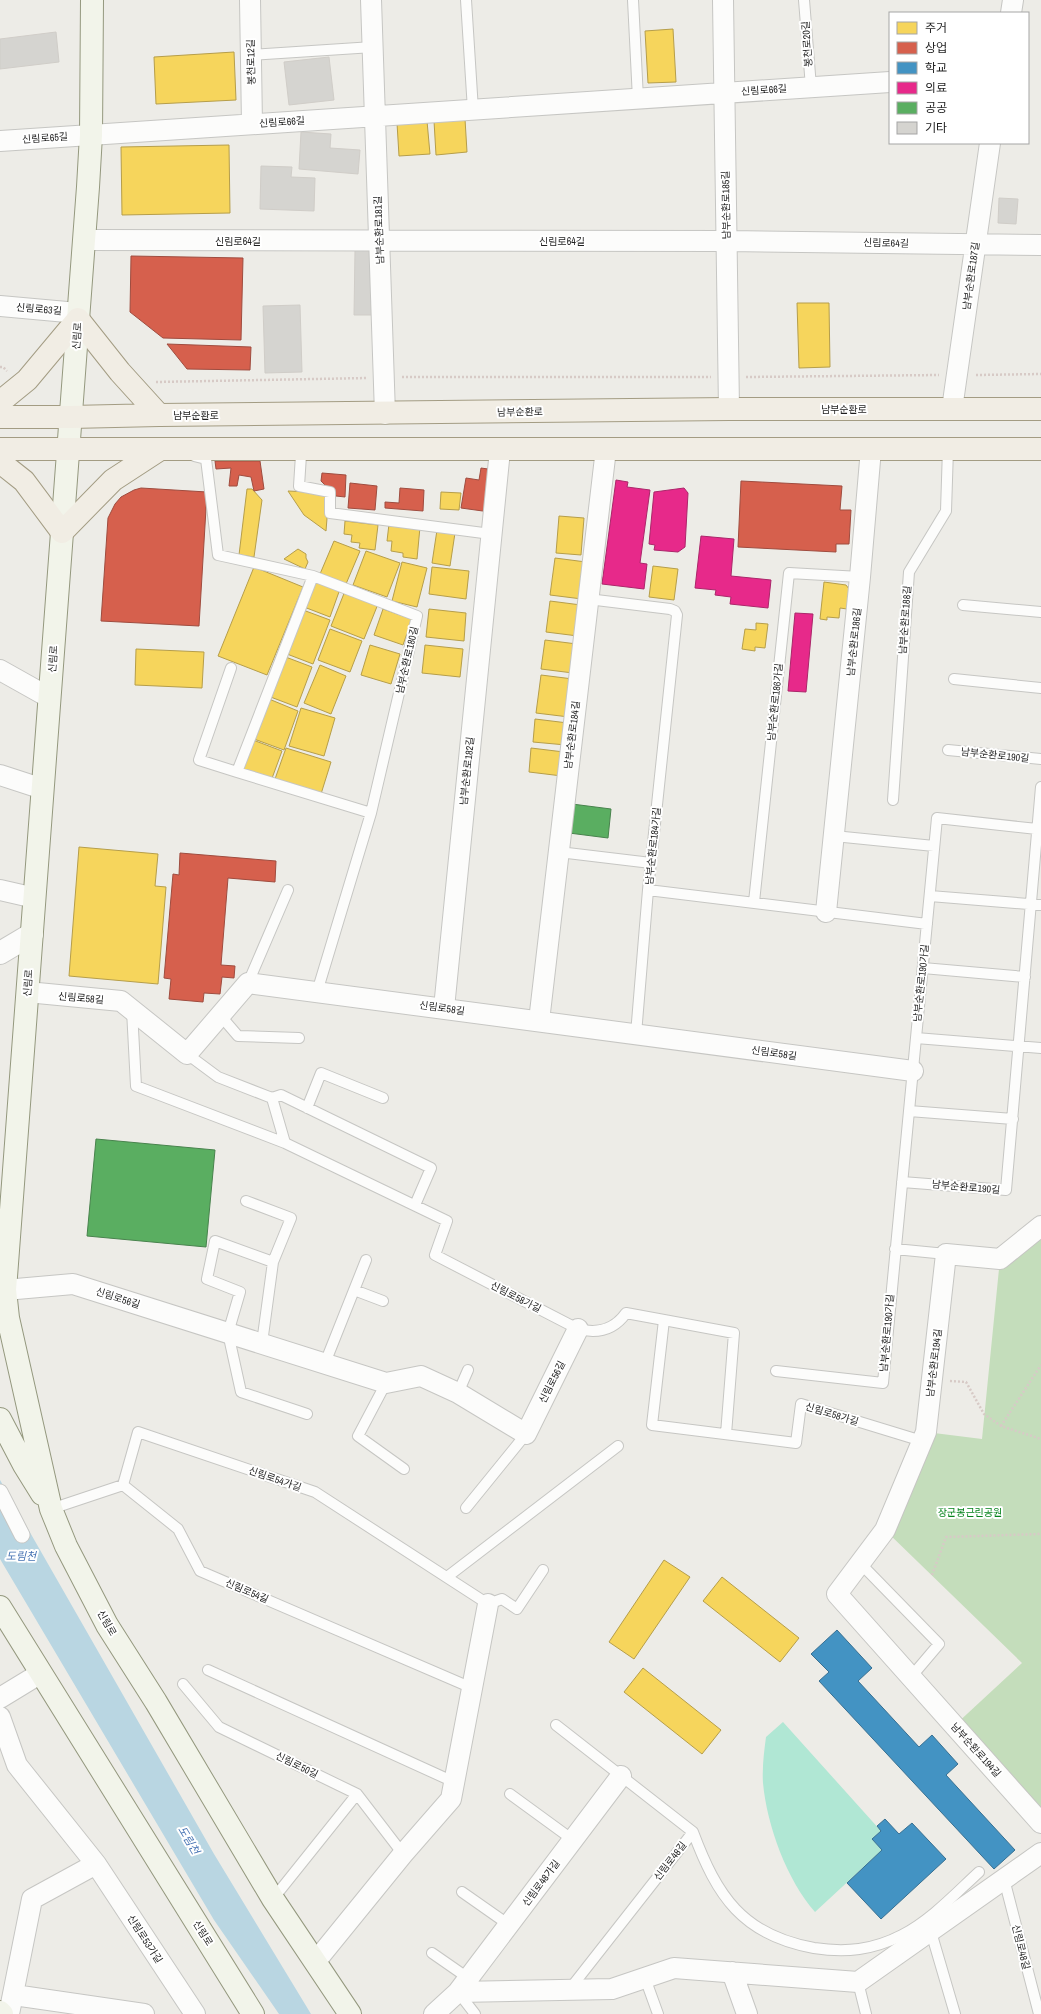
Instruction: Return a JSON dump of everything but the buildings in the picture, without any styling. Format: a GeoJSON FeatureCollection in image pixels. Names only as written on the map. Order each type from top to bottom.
{"type":"FeatureCollection","features":[{"type":"Feature","properties":{"kind":"main road","name":"신림로"},"geometry":{"type":"LineString","coordinates":[[0,1350],[4,1319],[84,240],[91,135],[92,0]]}},
{"type":"Feature","properties":{"kind":"main road"},"geometry":{"type":"LineString","coordinates":[[0,402],[27,380],[78,316],[120,372],[159,415]]}},
{"type":"Feature","properties":{"kind":"main road","name":"남부순환로"},"geometry":{"type":"LineString","coordinates":[[0,417],[71,418],[159,415],[385,414],[729,409],[1041,409]]}},
{"type":"Feature","properties":{"kind":"main road"},"geometry":{"type":"LineString","coordinates":[[0,449],[505,455],[606,449],[1041,449]]}},
{"type":"Feature","properties":{"kind":"main road"},"geometry":{"type":"LineString","coordinates":[[0,462],[24,481],[62,532],[113,480],[174,451]]}},
{"type":"Feature","properties":{"kind":"main road","name":"신림로"},"geometry":{"type":"LineString","coordinates":[[4,1319],[51,1509],[66,1546],[108,1625],[156,1702],[273,1899],[316,1961],[350,2014]]}},
{"type":"Feature","properties":{"kind":"main road"},"geometry":{"type":"LineString","coordinates":[[0,1419],[24,1465],[51,1509]]}},
{"type":"Feature","properties":{"kind":"main road","name":"신림로"},"geometry":{"type":"LineString","coordinates":[[0,1607],[254,2014]]}},
{"type":"Feature","properties":{"kind":"street","name":"봉천로12길"},"geometry":{"type":"LineString","coordinates":[[250,0],[252,124]]}},
{"type":"Feature","properties":{"kind":"street","name":"남부순환로181길"},"geometry":{"type":"LineString","coordinates":[[371,0],[385,414]]}},
{"type":"Feature","properties":{"kind":"street","name":"남부순환로185길"},"geometry":{"type":"LineString","coordinates":[[723,0],[729,409]]}},
{"type":"Feature","properties":{"kind":"street"},"geometry":{"type":"LineString","coordinates":[[1011,12],[1013,0]]}},
{"type":"Feature","properties":{"kind":"street","name":"신림로66길"},"geometry":{"type":"LineString","coordinates":[[91,135],[889,82]]}},
{"type":"Feature","properties":{"kind":"street","name":"신림로65길"},"geometry":{"type":"LineString","coordinates":[[0,141],[91,135]]}},
{"type":"Feature","properties":{"kind":"street","name":"남부순환로187길"},"geometry":{"type":"LineString","coordinates":[[952,409],[990,144]]}},
{"type":"Feature","properties":{"kind":"street","name":"신림로64길"},"geometry":{"type":"LineString","coordinates":[[84,240],[727,241],[1041,245]]}},
{"type":"Feature","properties":{"kind":"street","name":"신림로63길"},"geometry":{"type":"LineString","coordinates":[[0,306],[78,316]]}},
{"type":"Feature","properties":{"kind":"street","name":"남부순환로184길"},"geometry":{"type":"LineString","coordinates":[[539,1021],[606,449]]}},
{"type":"Feature","properties":{"kind":"street","name":"남부순환로186길"},"geometry":{"type":"LineString","coordinates":[[826,912],[860,577],[871,449]]}},
{"type":"Feature","properties":{"kind":"street"},"geometry":{"type":"LineString","coordinates":[[174,451],[301,455],[505,455]]}},
{"type":"Feature","properties":{"kind":"street","name":"남부순환로182길"},"geometry":{"type":"LineString","coordinates":[[444,1008],[491,534],[505,455]]}},
{"type":"Feature","properties":{"kind":"street"},"geometry":{"type":"LineString","coordinates":[[0,670],[50,698]]}},
{"type":"Feature","properties":{"kind":"street"},"geometry":{"type":"LineString","coordinates":[[0,775],[43,789]]}},
{"type":"Feature","properties":{"kind":"street"},"geometry":{"type":"LineString","coordinates":[[0,890],[35,898]]}},
{"type":"Feature","properties":{"kind":"street"},"geometry":{"type":"LineString","coordinates":[[0,953],[32,934]]}},
{"type":"Feature","properties":{"kind":"street"},"geometry":{"type":"LineString","coordinates":[[187,1054],[248,983]]}},
{"type":"Feature","properties":{"kind":"street","name":"신림로58길"},"geometry":{"type":"LineString","coordinates":[[248,983],[913,1071]]}},
{"type":"Feature","properties":{"kind":"street","name":"신림로58길"},"geometry":{"type":"LineString","coordinates":[[28,992],[120,1001],[187,1054]]}},
{"type":"Feature","properties":{"kind":"street"},"geometry":{"type":"LineString","coordinates":[[946,1254],[1000,1259],[1041,1226]]}},
{"type":"Feature","properties":{"kind":"street","name":"남부순환로194길"},"geometry":{"type":"LineString","coordinates":[[946,1254],[926,1432],[885,1530],[837,1594],[1041,1823]]}},
{"type":"Feature","properties":{"kind":"street","name":"신림로56길"},"geometry":{"type":"LineString","coordinates":[[5,1290],[73,1284],[386,1383],[421,1376],[458,1393],[526,1434],[578,1330]]}},
{"type":"Feature","properties":{"kind":"street"},"geometry":{"type":"LineString","coordinates":[[0,1492],[22,1535]]}},
{"type":"Feature","properties":{"kind":"street"},"geometry":{"type":"LineString","coordinates":[[316,1961],[403,1854],[451,1799],[488,1604]]}},
{"type":"Feature","properties":{"kind":"street"},"geometry":{"type":"LineString","coordinates":[[0,1698],[41,1673]]}},
{"type":"Feature","properties":{"kind":"street","name":"신림로53가길"},"geometry":{"type":"LineString","coordinates":[[0,1717],[17,1765],[96,1864],[194,2014]]}},
{"type":"Feature","properties":{"kind":"street","name":"신림로48가길"},"geometry":{"type":"LineString","coordinates":[[463,1985],[621,1776]]}},
{"type":"Feature","properties":{"kind":"street"},"geometry":{"type":"LineString","coordinates":[[434,2014],[463,1985],[569,1990],[612,1989],[674,1968],[858,1982],[1041,1853]]}},
{"type":"Feature","properties":{"kind":"street"},"geometry":{"type":"LineString","coordinates":[[96,1864],[32,1899],[11,2005],[144,2014]]}},
{"type":"Feature","properties":{"kind":"street"},"geometry":{"type":"LineString","coordinates":[[732,1972],[747,2014]]}},
{"type":"Feature","properties":{"kind":"lane"},"geometry":{"type":"LineString","coordinates":[[466,0],[473,110]]}},
{"type":"Feature","properties":{"kind":"lane"},"geometry":{"type":"LineString","coordinates":[[633,0],[638,99]]}},
{"type":"Feature","properties":{"kind":"lane","name":"봉천로20길"},"geometry":{"type":"LineString","coordinates":[[804,0],[810,87]]}},
{"type":"Feature","properties":{"kind":"lane"},"geometry":{"type":"LineString","coordinates":[[251,55],[373,47]]}},
{"type":"Feature","properties":{"kind":"lane","name":"남부순환로188길"},"geometry":{"type":"LineString","coordinates":[[893,800],[909,572],[946,511],[948,449]]}},
{"type":"Feature","properties":{"kind":"lane","name":"남부순환로180길"},"geometry":{"type":"LineString","coordinates":[[174,451],[206,459],[218,555],[313,576],[417,616],[372,813],[317,992]]}},
{"type":"Feature","properties":{"kind":"lane"},"geometry":{"type":"LineString","coordinates":[[301,455],[299,486],[330,492],[330,513],[491,534]]}},
{"type":"Feature","properties":{"kind":"lane","name":"남부순환로186가길"},"geometry":{"type":"LineString","coordinates":[[754,902],[789,573],[860,577]]}},
{"type":"Feature","properties":{"kind":"lane"},"geometry":{"type":"LineString","coordinates":[[237,772],[313,576]]}},
{"type":"Feature","properties":{"kind":"lane","name":"남부순환로184가길"},"geometry":{"type":"LineString","coordinates":[[588,599],[670,609],[675,611],[677,615],[648,890],[927,924]]}},
{"type":"Feature","properties":{"kind":"lane"},"geometry":{"type":"LineString","coordinates":[[963,605],[1041,612]]}},
{"type":"Feature","properties":{"kind":"lane"},"geometry":{"type":"LineString","coordinates":[[231,668],[199,760],[372,813]]}},
{"type":"Feature","properties":{"kind":"lane"},"geometry":{"type":"LineString","coordinates":[[954,679],[1041,688]]}},
{"type":"Feature","properties":{"kind":"lane","name":"남부순환로190길"},"geometry":{"type":"LineString","coordinates":[[948,750],[1041,759]]}},
{"type":"Feature","properties":{"kind":"lane","name":"남부순환로190길"},"geometry":{"type":"LineString","coordinates":[[902,1182],[1006,1190],[1025,976],[1036,905],[1037,829],[1041,787]]}},
{"type":"Feature","properties":{"kind":"lane","name":"남부순환로190가길"},"geometry":{"type":"LineString","coordinates":[[776,1371],[883,1383],[937,818],[1037,829]]}},
{"type":"Feature","properties":{"kind":"lane"},"geometry":{"type":"LineString","coordinates":[[834,836],[934,846]]}},
{"type":"Feature","properties":{"kind":"lane"},"geometry":{"type":"LineString","coordinates":[[559,852],[651,862]]}},
{"type":"Feature","properties":{"kind":"lane"},"geometry":{"type":"LineString","coordinates":[[248,983],[288,890]]}},
{"type":"Feature","properties":{"kind":"lane"},"geometry":{"type":"LineString","coordinates":[[636,1034],[648,890]]}},
{"type":"Feature","properties":{"kind":"lane"},"geometry":{"type":"LineString","coordinates":[[930,896],[1036,905]]}},
{"type":"Feature","properties":{"kind":"lane"},"geometry":{"type":"LineString","coordinates":[[923,968],[1025,976]]}},
{"type":"Feature","properties":{"kind":"lane"},"geometry":{"type":"LineString","coordinates":[[132,1010],[136,1086],[285,1143]]}},
{"type":"Feature","properties":{"kind":"lane"},"geometry":{"type":"LineString","coordinates":[[220,1015],[238,1036],[299,1038]]}},
{"type":"Feature","properties":{"kind":"lane"},"geometry":{"type":"LineString","coordinates":[[916,1038],[1041,1048]]}},
{"type":"Feature","properties":{"kind":"lane"},"geometry":{"type":"LineString","coordinates":[[187,1054],[218,1077],[272,1098],[281,1095],[431,1168],[414,1205]]}},
{"type":"Feature","properties":{"kind":"lane"},"geometry":{"type":"LineString","coordinates":[[307,1108],[321,1073],[383,1098]]}},
{"type":"Feature","properties":{"kind":"lane"},"geometry":{"type":"LineString","coordinates":[[272,1098],[285,1143]]}},
{"type":"Feature","properties":{"kind":"lane"},"geometry":{"type":"LineString","coordinates":[[909,1111],[1013,1119]]}},
{"type":"Feature","properties":{"kind":"lane","name":"신림로58가길"},"geometry":{"type":"LineString","coordinates":[[285,1143],[447,1221],[435,1256],[578,1330],[594,1332],[609,1328],[616,1324],[626,1313],[734,1333],[726,1434]]}},
{"type":"Feature","properties":{"kind":"lane"},"geometry":{"type":"LineString","coordinates":[[246,1201],[290,1218],[273,1262],[262,1344]]}},
{"type":"Feature","properties":{"kind":"lane"},"geometry":{"type":"LineString","coordinates":[[273,1262],[215,1241],[207,1280],[240,1292],[228,1332],[241,1392],[307,1414]]}},
{"type":"Feature","properties":{"kind":"lane"},"geometry":{"type":"LineString","coordinates":[[896,1249],[946,1254]]}},
{"type":"Feature","properties":{"kind":"lane"},"geometry":{"type":"LineString","coordinates":[[325,1363],[366,1260]]}},
{"type":"Feature","properties":{"kind":"lane"},"geometry":{"type":"LineString","coordinates":[[354,1290],[383,1301]]}},
{"type":"Feature","properties":{"kind":"lane","name":"신림로58가길"},"geometry":{"type":"LineString","coordinates":[[664,1320],[652,1425],[796,1443],[801,1404],[922,1441]]}},
{"type":"Feature","properties":{"kind":"lane"},"geometry":{"type":"LineString","coordinates":[[458,1393],[468,1370]]}},
{"type":"Feature","properties":{"kind":"lane"},"geometry":{"type":"LineString","coordinates":[[386,1383],[358,1436],[404,1469]]}},
{"type":"Feature","properties":{"kind":"lane","name":"신림로54가길"},"geometry":{"type":"LineString","coordinates":[[123,1485],[138,1432],[315,1492],[488,1604]]}},
{"type":"Feature","properties":{"kind":"lane","name":"신림로56길"},"geometry":{"type":"LineString","coordinates":[[466,1508],[526,1434]]}},
{"type":"Feature","properties":{"kind":"lane"},"geometry":{"type":"LineString","coordinates":[[447,1577],[618,1446]]}},
{"type":"Feature","properties":{"kind":"lane"},"geometry":{"type":"LineString","coordinates":[[51,1509],[123,1485]]}},
{"type":"Feature","properties":{"kind":"lane","name":"신림로54길"},"geometry":{"type":"LineString","coordinates":[[123,1485],[178,1529],[200,1571],[472,1688]]}},
{"type":"Feature","properties":{"kind":"lane"},"geometry":{"type":"LineString","coordinates":[[860,1563],[939,1644],[911,1677]]}},
{"type":"Feature","properties":{"kind":"lane"},"geometry":{"type":"LineString","coordinates":[[488,1604],[502,1598],[517,1609],[543,1570]]}},
{"type":"Feature","properties":{"kind":"lane"},"geometry":{"type":"LineString","coordinates":[[208,1670],[454,1782]]}},
{"type":"Feature","properties":{"kind":"lane","name":"신림로50길"},"geometry":{"type":"LineString","coordinates":[[183,1684],[218,1727],[357,1794],[403,1854]]}},
{"type":"Feature","properties":{"kind":"lane","name":"신림로48길"},"geometry":{"type":"LineString","coordinates":[[556,1725],[693,1832],[569,1990]]}},
{"type":"Feature","properties":{"kind":"lane"},"geometry":{"type":"LineString","coordinates":[[273,1899],[357,1794]]}},
{"type":"Feature","properties":{"kind":"lane"},"geometry":{"type":"LineString","coordinates":[[510,1794],[573,1840]]}},
{"type":"Feature","properties":{"kind":"lane"},"geometry":{"type":"LineString","coordinates":[[693,1832],[705,1864],[718,1887],[735,1909],[753,1925],[774,1938],[795,1944],[834,1951],[857,1951],[878,1946],[903,1935],[929,1917],[980,1872]]}},
{"type":"Feature","properties":{"kind":"lane","name":"신림로48길"},"geometry":{"type":"LineString","coordinates":[[1004,1880],[1039,2014]]}},
{"type":"Feature","properties":{"kind":"lane"},"geometry":{"type":"LineString","coordinates":[[462,1892],[508,1925]]}},
{"type":"Feature","properties":{"kind":"lane"},"geometry":{"type":"LineString","coordinates":[[931,1932],[955,2014]]}},
{"type":"Feature","properties":{"kind":"lane"},"geometry":{"type":"LineString","coordinates":[[432,1953],[463,1985],[475,2014]]}},
{"type":"Feature","properties":{"kind":"lane"},"geometry":{"type":"LineString","coordinates":[[645,1978],[658,2014]]}},
{"type":"Feature","properties":{"kind":"lane"},"geometry":{"type":"LineString","coordinates":[[858,1982],[866,2014]]}},
{"type":"Feature","properties":{"kind":"path"},"geometry":{"type":"LineString","coordinates":[[149,378],[155,382],[384,377],[729,377],[1041,374]]}},
{"type":"Feature","properties":{"kind":"path"},"geometry":{"type":"LineString","coordinates":[[1001,1426],[1041,1365]]}},
{"type":"Feature","properties":{"kind":"path"},"geometry":{"type":"LineString","coordinates":[[932,1380],[966,1382],[984,1414],[1001,1426],[1041,1439]]}},
{"type":"Feature","properties":{"kind":"path"},"geometry":{"type":"LineString","coordinates":[[932,1575],[946,1537],[1041,1534]]}},
{"type":"Feature","properties":{"kind":"green space","name":"장군봉근린공원"},"geometry":{"type":"Polygon","coordinates":[[[1041,1226],[1041,1823],[954,1726],[1022,1663],[885,1530],[926,1432],[982,1439],[1000,1259],[1041,1226]]]}},
{"type":"Feature","properties":{"kind":"green space"},"geometry":{"type":"Polygon","coordinates":[[[783,1722],[881,1831],[872,1839],[882,1850],[815,1912],[805,1899],[787,1868],[774,1834],[765,1800],[763,1772],[766,1737],[783,1722]]]}},
{"type":"Feature","properties":{"kind":"water","name":"도림천"},"geometry":{"type":"Polygon","coordinates":[[[0,1480],[214,1854],[311,2014],[279,2014],[214,1920],[0,1559],[0,1480]]]}}]}
